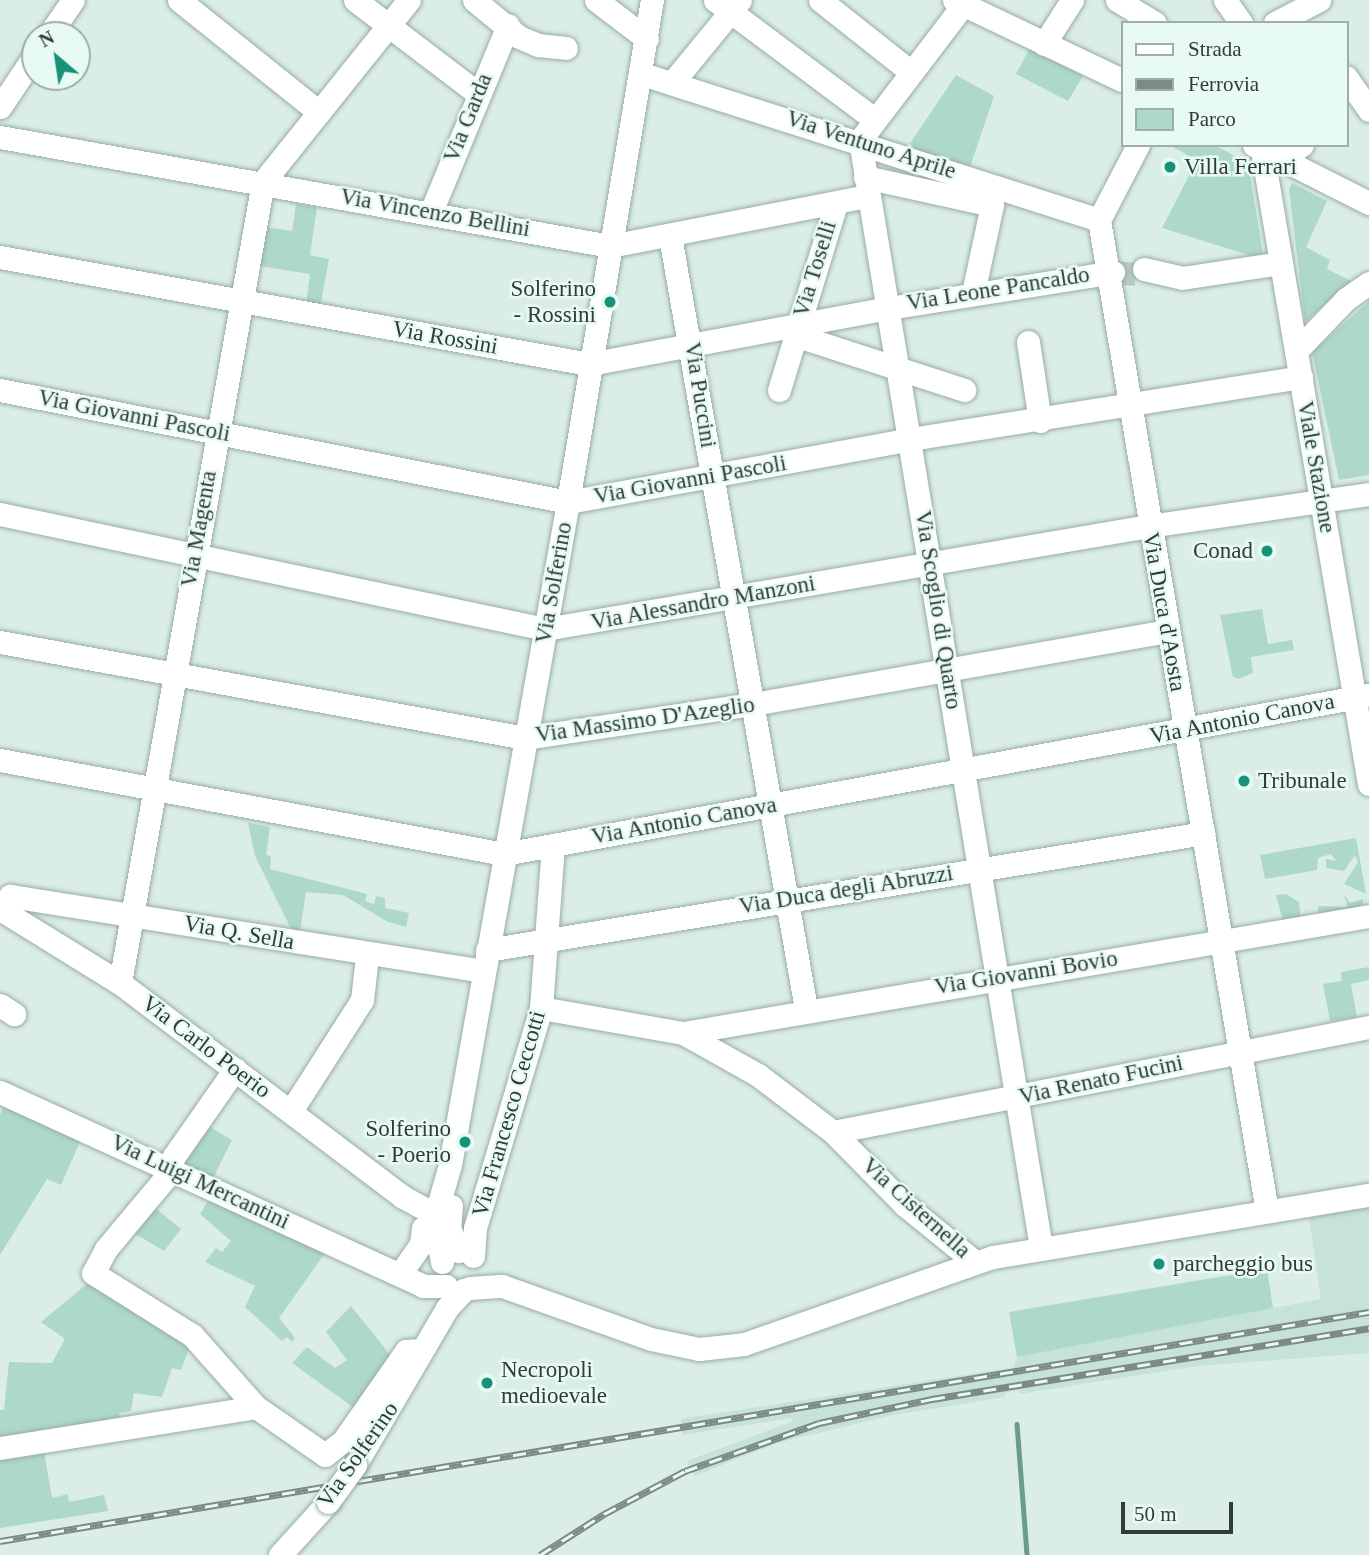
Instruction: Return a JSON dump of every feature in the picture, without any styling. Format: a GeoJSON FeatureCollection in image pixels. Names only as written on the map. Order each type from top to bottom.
{"type":"FeatureCollection","features":[{"type":"Feature","properties":{"kind":"street"},"geometry":{"type":"LineString","coordinates":[[59,21],[73,0]]}},
{"type":"Feature","properties":{"kind":"street"},"geometry":{"type":"LineString","coordinates":[[179,0],[319,112]]}},
{"type":"Feature","properties":{"kind":"street"},"geometry":{"type":"LineString","coordinates":[[355,0],[477,93]]}},
{"type":"Feature","properties":{"kind":"street","name":"Via Magenta"},"geometry":{"type":"LineString","coordinates":[[120,983],[239,302],[263,182],[409,0]]}},
{"type":"Feature","properties":{"kind":"street"},"geometry":{"type":"LineString","coordinates":[[474,0],[538,45],[566,48]]}},
{"type":"Feature","properties":{"kind":"street"},"geometry":{"type":"LineString","coordinates":[[596,0],[647,39]]}},
{"type":"Feature","properties":{"kind":"street","name":"Via Solferino"},"geometry":{"type":"LineString","coordinates":[[400,1274],[436,1222],[454,1184],[450,1165],[568,502],[589,364],[642,74],[652,0]]}},
{"type":"Feature","properties":{"kind":"street"},"geometry":{"type":"LineString","coordinates":[[820,0],[911,72]]}},
{"type":"Feature","properties":{"kind":"street"},"geometry":{"type":"LineString","coordinates":[[1044,44],[1072,0]]}},
{"type":"Feature","properties":{"kind":"street"},"geometry":{"type":"LineString","coordinates":[[1117,0],[1152,21]]}},
{"type":"Feature","properties":{"kind":"street"},"geometry":{"type":"LineString","coordinates":[[1225,0],[1240,21]]}},
{"type":"Feature","properties":{"kind":"street"},"geometry":{"type":"LineString","coordinates":[[860,141],[959,2],[1120,79]]}},
{"type":"Feature","properties":{"kind":"street"},"geometry":{"type":"LineString","coordinates":[[672,83],[729,4],[874,119]]}},
{"type":"Feature","properties":{"kind":"street"},"geometry":{"type":"LineString","coordinates":[[1279,21],[1306,8]]}},
{"type":"Feature","properties":{"kind":"street","name":"Via Garda"},"geometry":{"type":"LineString","coordinates":[[431,212],[477,93],[508,25]]}},
{"type":"Feature","properties":{"kind":"street","name":"Via Ventuno Aprile"},"geometry":{"type":"LineString","coordinates":[[642,74],[860,141],[1099,220]]}},
{"type":"Feature","properties":{"kind":"street"},"geometry":{"type":"LineString","coordinates":[[0,107],[21,76]]}},
{"type":"Feature","properties":{"kind":"street"},"geometry":{"type":"LineString","coordinates":[[1348,81],[1362,107]]}},
{"type":"Feature","properties":{"kind":"street","name":"Via Vincenzo Bellini"},"geometry":{"type":"LineString","coordinates":[[0,137],[610,246],[836,204],[867,187]]}},
{"type":"Feature","properties":{"kind":"street","name":"Via Scoglio di Quarto"},"geometry":{"type":"LineString","coordinates":[[860,141],[932,563],[947,671],[1041,1248]]}},
{"type":"Feature","properties":{"kind":"street"},"geometry":{"type":"LineString","coordinates":[[1099,220],[1137,147]]}},
{"type":"Feature","properties":{"kind":"street"},"geometry":{"type":"LineString","coordinates":[[1266,151],[1290,147]]}},
{"type":"Feature","properties":{"kind":"street"},"geometry":{"type":"LineString","coordinates":[[1266,151],[1369,203]]}},
{"type":"Feature","properties":{"kind":"street","name":"Viale Stazione"},"geometry":{"type":"LineString","coordinates":[[1266,151],[1280,263],[1322,501],[1362,696],[1369,784]]}},
{"type":"Feature","properties":{"kind":"street"},"geometry":{"type":"LineString","coordinates":[[867,187],[992,205],[973,293]]}},
{"type":"Feature","properties":{"kind":"street","name":"Via Toselli"},"geometry":{"type":"LineString","coordinates":[[779,390],[836,204]]}},
{"type":"Feature","properties":{"kind":"street","name":"Via Duca d'Aosta"},"geometry":{"type":"LineString","coordinates":[[1099,220],[1110,269],[1128,405],[1222,941],[1236,1052],[1267,1211]]}},
{"type":"Feature","properties":{"kind":"street","name":"Via Puccini"},"geometry":{"type":"LineString","coordinates":[[670,236],[692,344],[806,1009]]}},
{"type":"Feature","properties":{"kind":"street","name":"Via Rossini"},"geometry":{"type":"LineString","coordinates":[[0,257],[589,364],[692,344],[797,329],[889,308]]}},
{"type":"Feature","properties":{"kind":"street"},"geometry":{"type":"LineString","coordinates":[[1151,273],[1182,278],[1280,263]]}},
{"type":"Feature","properties":{"kind":"street","name":"Via Leone Pancaldo"},"geometry":{"type":"LineString","coordinates":[[889,308],[1110,269]]}},
{"type":"Feature","properties":{"kind":"street"},"geometry":{"type":"LineString","coordinates":[[1296,351],[1346,299],[1369,283]]}},
{"type":"Feature","properties":{"kind":"street","name":"Via Toselli"},"geometry":{"type":"LineString","coordinates":[[797,329],[898,369],[964,390]]}},
{"type":"Feature","properties":{"kind":"street"},"geometry":{"type":"LineString","coordinates":[[1028,342],[1040,421]]}},
{"type":"Feature","properties":{"kind":"street","name":"Via Giovanni Pascoli"},"geometry":{"type":"LineString","coordinates":[[0,390],[568,502],[910,439],[1040,421],[1301,377]]}},
{"type":"Feature","properties":{"kind":"street","name":"Via Alessandro Manzoni"},"geometry":{"type":"LineString","coordinates":[[0,514],[545,629],[1149,526],[1369,494]]}},
{"type":"Feature","properties":{"kind":"street","name":"Via Massimo D'Azeglio"},"geometry":{"type":"LineString","coordinates":[[0,642],[174,676],[525,738],[753,704],[1167,631]]}},
{"type":"Feature","properties":{"kind":"street","name":"Via Antonio Canova"},"geometry":{"type":"LineString","coordinates":[[0,760],[504,854],[1362,696]]}},
{"type":"Feature","properties":{"kind":"street","name":"Via Duca degli Abruzzi"},"geometry":{"type":"LineString","coordinates":[[485,960],[546,941],[787,899],[1204,833]]}},
{"type":"Feature","properties":{"kind":"street","name":"Via Francesco Ceccotti"},"geometry":{"type":"LineString","coordinates":[[456,1270],[475,1228],[541,1008],[553,845]]}},
{"type":"Feature","properties":{"kind":"street","name":"Via Q. Sella"},"geometry":{"type":"LineString","coordinates":[[0,910],[10,896],[133,914],[367,956],[485,960]]}},
{"type":"Feature","properties":{"kind":"street","name":"Via Carlo Poerio"},"geometry":{"type":"LineString","coordinates":[[0,910],[120,983],[436,1222],[456,1270]]}},
{"type":"Feature","properties":{"kind":"street","name":"Via Giovanni Bovio"},"geometry":{"type":"LineString","coordinates":[[683,1033],[806,1009],[1369,916]]}},
{"type":"Feature","properties":{"kind":"street"},"geometry":{"type":"LineString","coordinates":[[291,1111],[362,1000],[367,956]]}},
{"type":"Feature","properties":{"kind":"street","name":"Via Cisternella"},"geometry":{"type":"LineString","coordinates":[[541,1008],[683,1033],[758,1075],[833,1132],[905,1205],[975,1262],[1041,1248],[1369,1195]]}},
{"type":"Feature","properties":{"kind":"street","name":"Via Renato Fucini"},"geometry":{"type":"LineString","coordinates":[[833,1132],[1018,1098],[1369,1027]]}},
{"type":"Feature","properties":{"kind":"street"},"geometry":{"type":"LineString","coordinates":[[235,1069],[170,1167],[106,1249],[93,1273],[192,1335],[256,1407],[325,1455],[343,1441],[406,1351],[422,1348]]}},
{"type":"Feature","properties":{"kind":"street","name":"Via Luigi Mercantini"},"geometry":{"type":"LineString","coordinates":[[0,1092],[170,1167],[423,1286],[456,1270],[650,1339],[699,1349],[744,1344],[896,1290]]}},
{"type":"Feature","properties":{"kind":"street"},"geometry":{"type":"LineString","coordinates":[[896,1290],[956,1246]]}},
{"type":"Feature","properties":{"kind":"street"},"geometry":{"type":"LineString","coordinates":[[896,1290],[975,1262]]}},
{"type":"Feature","properties":{"kind":"street","name":"Via Solferino"},"geometry":{"type":"LineString","coordinates":[[280,1555],[328,1502],[402,1391],[422,1348],[447,1308],[456,1270]]}},
{"type":"Feature","properties":{"kind":"street"},"geometry":{"type":"LineString","coordinates":[[0,1448],[256,1407]]}},
{"type":"Feature","properties":{"kind":"shaded area"},"geometry":{"type":"Polygon","coordinates":[[[1369,1207],[1369,1353],[1197,1366],[1019,1394],[1019,1390],[1005,1393],[1005,1397],[893,1415],[777,1443],[694,1476],[687,1461],[793,1421],[792,1418],[682,1435],[681,1419],[1014,1367],[1017,1357],[1321,1299],[1309,1217],[1369,1207]]]}},
{"type":"Feature","properties":{"kind":"green space"},"geometry":{"type":"Polygon","coordinates":[[[1030,48],[1083,76],[1068,101],[1016,74],[1030,48]]]}},
{"type":"Feature","properties":{"kind":"green space"},"geometry":{"type":"Polygon","coordinates":[[[956,75],[994,96],[970,167],[907,148],[956,75]]]}},
{"type":"Feature","properties":{"kind":"green space"},"geometry":{"type":"Polygon","coordinates":[[[1173,147],[1218,147],[1248,163],[1264,260],[1162,228],[1197,160],[1173,147]]]}},
{"type":"Feature","properties":{"kind":"green space"},"geometry":{"type":"Polygon","coordinates":[[[1292,183],[1327,201],[1306,247],[1330,260],[1327,269],[1351,281],[1305,322],[1289,189],[1292,183]]]}},
{"type":"Feature","properties":{"kind":"green space"},"geometry":{"type":"Polygon","coordinates":[[[296,204],[317,207],[310,255],[329,259],[320,308],[306,304],[310,274],[259,266],[265,227],[292,231],[296,204]]]}},
{"type":"Feature","properties":{"kind":"green space"},"geometry":{"type":"Polygon","coordinates":[[[1369,301],[1369,475],[1339,480],[1312,352],[1369,301]]]}},
{"type":"Feature","properties":{"kind":"green space"},"geometry":{"type":"Polygon","coordinates":[[[1262,609],[1268,644],[1292,640],[1294,650],[1251,657],[1253,673],[1238,679],[1233,677],[1220,615],[1262,609]]]}},
{"type":"Feature","properties":{"kind":"green space"},"geometry":{"type":"Polygon","coordinates":[[[248,823],[270,827],[266,855],[271,856],[270,869],[367,894],[365,901],[374,904],[376,896],[385,898],[385,908],[409,913],[406,927],[388,922],[343,895],[306,892],[300,932],[292,931],[255,856],[248,823]]]}},
{"type":"Feature","properties":{"kind":"green space"},"geometry":{"type":"Polygon","coordinates":[[[1356,838],[1366,894],[1344,884],[1358,862],[1355,855],[1344,871],[1326,868],[1326,859],[1336,861],[1331,854],[1318,858],[1317,870],[1265,879],[1260,855],[1356,838]]]}},
{"type":"Feature","properties":{"kind":"green space"},"geometry":{"type":"Polygon","coordinates":[[[1343,893],[1350,903],[1363,899],[1363,905],[1319,919],[1318,906],[1348,907],[1343,893]]]}},
{"type":"Feature","properties":{"kind":"green space"},"geometry":{"type":"Polygon","coordinates":[[[1286,894],[1299,902],[1301,921],[1284,925],[1276,895],[1286,894]]]}},
{"type":"Feature","properties":{"kind":"green space"},"geometry":{"type":"Polygon","coordinates":[[[1369,967],[1369,980],[1351,984],[1357,1017],[1330,1021],[1323,984],[1342,981],[1341,972],[1369,967]]]}},
{"type":"Feature","properties":{"kind":"green space"},"geometry":{"type":"Polygon","coordinates":[[[5,1101],[83,1135],[61,1185],[47,1179],[0,1255],[0,1115],[5,1101]]]}},
{"type":"Feature","properties":{"kind":"green space"},"geometry":{"type":"Polygon","coordinates":[[[207,1125],[232,1140],[213,1178],[180,1162],[207,1125]]]}},
{"type":"Feature","properties":{"kind":"green space"},"geometry":{"type":"Polygon","coordinates":[[[210,1198],[325,1253],[279,1318],[295,1338],[292,1342],[287,1337],[282,1341],[245,1307],[255,1286],[205,1262],[216,1248],[222,1252],[231,1241],[200,1214],[210,1198]]]}},
{"type":"Feature","properties":{"kind":"green space"},"geometry":{"type":"Polygon","coordinates":[[[154,1207],[181,1229],[164,1251],[132,1232],[154,1207]]]}},
{"type":"Feature","properties":{"kind":"green space"},"geometry":{"type":"Polygon","coordinates":[[[1267,1269],[1273,1308],[1017,1357],[1009,1312],[1267,1269]]]}},
{"type":"Feature","properties":{"kind":"green space"},"geometry":{"type":"Polygon","coordinates":[[[88,1283],[179,1335],[190,1346],[181,1370],[172,1368],[162,1397],[134,1393],[131,1411],[119,1413],[120,1422],[0,1441],[0,1410],[4,1410],[9,1362],[52,1363],[65,1339],[41,1322],[88,1283]]]}},
{"type":"Feature","properties":{"kind":"green space"},"geometry":{"type":"Polygon","coordinates":[[[351,1306],[392,1357],[354,1408],[292,1363],[307,1347],[335,1368],[347,1360],[326,1332],[351,1306]]]}},
{"type":"Feature","properties":{"kind":"green space"},"geometry":{"type":"Polygon","coordinates":[[[44,1452],[52,1498],[68,1494],[69,1502],[104,1495],[108,1511],[0,1528],[0,1458],[44,1452]]]}},
{"type":"Feature","properties":{"kind":"waterway"},"geometry":{"type":"LineString","coordinates":[[1017,1424],[1027,1555]]}},
{"type":"Feature","properties":{"kind":"tunnel"},"geometry":{"type":"LineString","coordinates":[[1113,272],[1145,275]]}},
{"type":"Feature","properties":{"kind":"railway"},"geometry":{"type":"LineString","coordinates":[[0,1541],[1369,1312]]}},
{"type":"Feature","properties":{"kind":"railway"},"geometry":{"type":"LineString","coordinates":[[540,1555],[604,1514],[685,1471],[819,1423],[932,1399],[1369,1328]]}},
{"type":"Feature","properties":{"kind":"place","name":"Villa Ferrari"},"geometry":{"type":"Point","coordinates":[1170,167]}},
{"type":"Feature","properties":{"kind":"place","name":"Solferino - Rossini"},"geometry":{"type":"Point","coordinates":[610,302]}},
{"type":"Feature","properties":{"kind":"place","name":"Conad"},"geometry":{"type":"Point","coordinates":[1267,551]}},
{"type":"Feature","properties":{"kind":"place","name":"Tribunale"},"geometry":{"type":"Point","coordinates":[1244,781]}},
{"type":"Feature","properties":{"kind":"place","name":"Solferino - Poerio"},"geometry":{"type":"Point","coordinates":[465,1142]}},
{"type":"Feature","properties":{"kind":"place","name":"parcheggio bus"},"geometry":{"type":"Point","coordinates":[1159,1264]}},
{"type":"Feature","properties":{"kind":"place","name":"Necropoli medioevale"},"geometry":{"type":"Point","coordinates":[487,1383]}}]}
